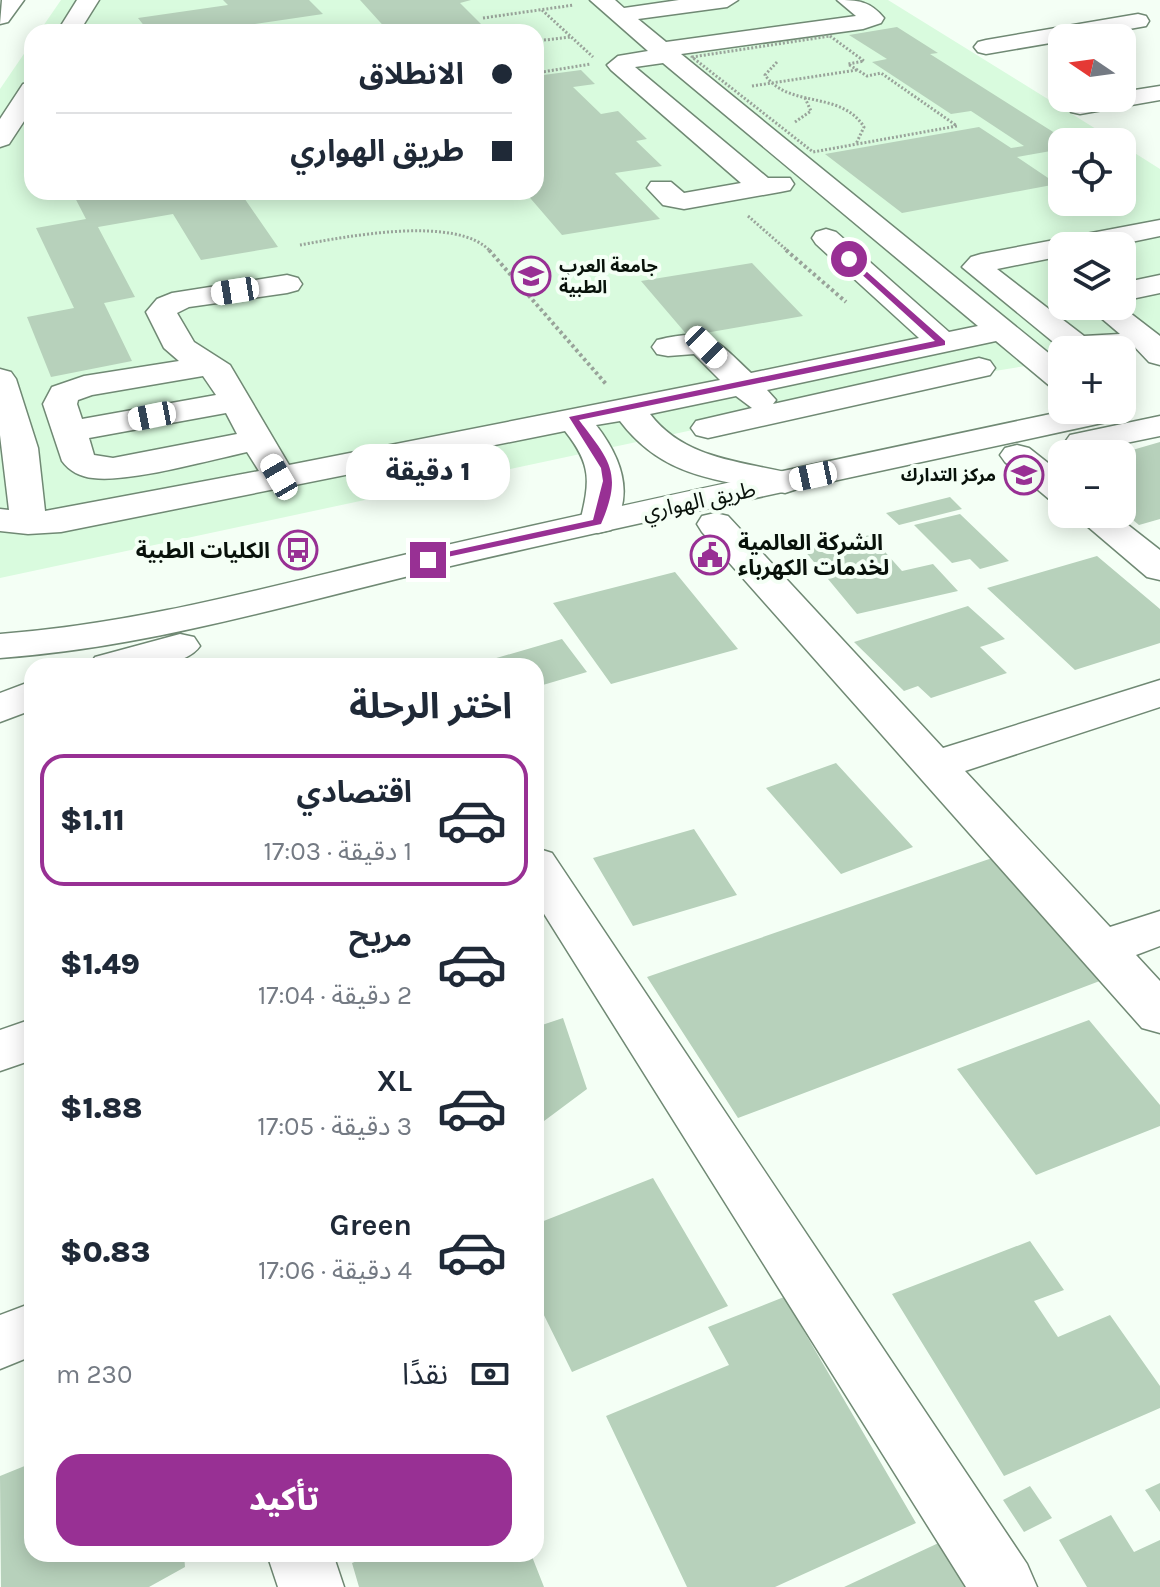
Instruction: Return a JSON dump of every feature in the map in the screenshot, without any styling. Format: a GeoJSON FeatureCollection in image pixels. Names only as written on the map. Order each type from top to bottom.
{"type":"FeatureCollection","features":[{"type":"Feature","properties":{"kind":"main road"},"geometry":{"type":"LineString","coordinates":[[0,17],[13,0]]}},
{"type":"Feature","properties":{"kind":"main road"},"geometry":{"type":"LineString","coordinates":[[73,24],[88,0]]}},
{"type":"Feature","properties":{"kind":"main road"},"geometry":{"type":"LineString","coordinates":[[607,6],[658,10],[727,0]]}},
{"type":"Feature","properties":{"kind":"main road"},"geometry":{"type":"LineString","coordinates":[[762,187],[619,65],[701,44],[737,39],[791,41],[834,26],[873,18],[848,0]]}},
{"type":"Feature","properties":{"kind":"main road"},"geometry":{"type":"LineString","coordinates":[[693,5],[737,39]]}},
{"type":"Feature","properties":{"kind":"main road"},"geometry":{"type":"LineString","coordinates":[[607,6],[664,52],[723,91],[817,177],[1048,368]]}},
{"type":"Feature","properties":{"kind":"main road"},"geometry":{"type":"LineString","coordinates":[[1111,7],[1160,32]]}},
{"type":"Feature","properties":{"kind":"main road"},"geometry":{"type":"LineString","coordinates":[[751,8],[791,41]]}},
{"type":"Feature","properties":{"kind":"main road"},"geometry":{"type":"LineString","coordinates":[[808,9],[834,26]]}},
{"type":"Feature","properties":{"kind":"main road"},"geometry":{"type":"LineString","coordinates":[[658,10],[701,44]]}},
{"type":"Feature","properties":{"kind":"main road"},"geometry":{"type":"LineString","coordinates":[[986,47],[1138,21]]}},
{"type":"Feature","properties":{"kind":"main road"},"geometry":{"type":"LineString","coordinates":[[1136,97],[1160,93]]}},
{"type":"Feature","properties":{"kind":"main road"},"geometry":{"type":"LineString","coordinates":[[0,139],[24,102]]}},
{"type":"Feature","properties":{"kind":"main road"},"geometry":{"type":"LineString","coordinates":[[1136,106],[1160,120]]}},
{"type":"Feature","properties":{"kind":"main road"},"geometry":{"type":"LineString","coordinates":[[661,188],[678,200],[817,177]]}},
{"type":"Feature","properties":{"kind":"main road"},"geometry":{"type":"LineString","coordinates":[[1136,211],[1160,227]]}},
{"type":"Feature","properties":{"kind":"main road"},"geometry":{"type":"LineString","coordinates":[[1136,232],[1160,227]]}},
{"type":"Feature","properties":{"kind":"main road"},"geometry":{"type":"LineString","coordinates":[[826,238],[942,343]]}},
{"type":"Feature","properties":{"kind":"main road"},"geometry":{"type":"LineString","coordinates":[[1136,247],[1160,243]]}},
{"type":"Feature","properties":{"kind":"main road"},"geometry":{"type":"LineString","coordinates":[[1048,250],[981,263],[977,267],[1048,309]]}},
{"type":"Feature","properties":{"kind":"main road"},"geometry":{"type":"LineString","coordinates":[[1136,254],[1160,268]]}},
{"type":"Feature","properties":{"kind":"main road"},"geometry":{"type":"LineString","coordinates":[[1048,265],[1030,272],[1048,301]]}},
{"type":"Feature","properties":{"kind":"main road"},"geometry":{"type":"LineString","coordinates":[[279,477],[219,372],[175,341],[162,316],[163,308],[183,299],[287,284]]}},
{"type":"Feature","properties":{"kind":"main road"},"geometry":{"type":"LineString","coordinates":[[1061,320],[1080,345],[1145,342],[1136,315]]}},
{"type":"Feature","properties":{"kind":"main road"},"geometry":{"type":"LineString","coordinates":[[0,379],[21,448],[14,522],[90,515],[628,409],[1004,330]]}},
{"type":"Feature","properties":{"kind":"main road"},"geometry":{"type":"LineString","coordinates":[[668,347],[703,345],[772,413]]}},
{"type":"Feature","properties":{"kind":"main road"},"geometry":{"type":"LineString","coordinates":[[212,365],[69,391],[60,404],[79,461],[103,469],[258,440]]}},
{"type":"Feature","properties":{"kind":"main road"},"geometry":{"type":"LineString","coordinates":[[708,428],[979,368]]}},
{"type":"Feature","properties":{"kind":"main road"},"geometry":{"type":"LineString","coordinates":[[68,432],[236,401]]}},
{"type":"Feature","properties":{"kind":"main road","name":"طريق الهواري"},"geometry":{"type":"LineString","coordinates":[[1136,406],[1160,401]]}},
{"type":"Feature","properties":{"kind":"main road"},"geometry":{"type":"LineString","coordinates":[[628,409],[658,444],[685,458],[785,482]]}},
{"type":"Feature","properties":{"kind":"main road"},"geometry":{"type":"LineString","coordinates":[[573,419],[602,457],[608,481],[598,522]]}},
{"type":"Feature","properties":{"kind":"main road","name":"طريق الهواري"},"geometry":{"type":"LineString","coordinates":[[0,646],[51,643],[145,627],[598,522],[1050,424]]}},
{"type":"Feature","properties":{"kind":"main road","name":"طريق الهواري"},"geometry":{"type":"LineString","coordinates":[[138,658],[202,640],[1017,455],[1160,426]]}},
{"type":"Feature","properties":{"kind":"main road"},"geometry":{"type":"LineString","coordinates":[[602,457],[631,444],[658,444]]}},
{"type":"Feature","properties":{"kind":"main road"},"geometry":{"type":"LineString","coordinates":[[21,448],[36,461],[49,483],[82,503],[90,515]]}},
{"type":"Feature","properties":{"kind":"main road"},"geometry":{"type":"LineString","coordinates":[[1017,455],[1048,480]]}},
{"type":"Feature","properties":{"kind":"main road"},"geometry":{"type":"LineString","coordinates":[[715,524],[1160,1014]]}},
{"type":"Feature","properties":{"kind":"main road"},"geometry":{"type":"LineString","coordinates":[[1109,528],[1160,569]]}},
{"type":"Feature","properties":{"kind":"main road"},"geometry":{"type":"LineString","coordinates":[[934,766],[1160,693]]}},
{"type":"Feature","properties":{"kind":"main road"},"geometry":{"type":"LineString","coordinates":[[0,709],[24,698]]}},
{"type":"Feature","properties":{"kind":"main road"},"geometry":{"type":"LineString","coordinates":[[544,876],[1004,1587]]}},
{"type":"Feature","properties":{"kind":"main road"},"geometry":{"type":"LineString","coordinates":[[1101,949],[1160,928]]}},
{"type":"Feature","properties":{"kind":"main road"},"geometry":{"type":"LineString","coordinates":[[0,1051],[24,1042]]}},
{"type":"Feature","properties":{"kind":"main road"},"geometry":{"type":"LineString","coordinates":[[0,1342],[24,1332]]}},
{"type":"Feature","properties":{"kind":"main road"},"geometry":{"type":"LineString","coordinates":[[303,1562],[311,1587]]}},
{"type":"Feature","properties":{"kind":"path"},"geometry":{"type":"LineString","coordinates":[[483,18],[607,6]]}},
{"type":"Feature","properties":{"kind":"path"},"geometry":{"type":"LineString","coordinates":[[542,10],[600,63],[544,72]]}},
{"type":"Feature","properties":{"kind":"path"},"geometry":{"type":"LineString","coordinates":[[830,36],[864,61],[848,64],[867,76],[881,73],[957,126],[813,152],[779,125],[723,91],[692,57],[791,41],[830,36]]}},
{"type":"Feature","properties":{"kind":"path"},"geometry":{"type":"LineString","coordinates":[[544,40],[572,37]]}},
{"type":"Feature","properties":{"kind":"path"},"geometry":{"type":"LineString","coordinates":[[783,60],[767,70],[765,75],[770,83],[803,97],[828,102],[856,115],[864,127],[856,144]]}},
{"type":"Feature","properties":{"kind":"path"},"geometry":{"type":"LineString","coordinates":[[723,91],[858,70]]}},
{"type":"Feature","properties":{"kind":"path"},"geometry":{"type":"LineString","coordinates":[[779,125],[808,115],[811,107],[803,97]]}},
{"type":"Feature","properties":{"kind":"path"},"geometry":{"type":"LineString","coordinates":[[724,194],[849,305]]}},
{"type":"Feature","properties":{"kind":"path"},"geometry":{"type":"LineString","coordinates":[[300,245],[401,230],[440,232],[487,247],[628,409]]}},
{"type":"Feature","properties":{"kind":"shaded area","name":"جامعة العرب الطبية"},"geometry":{"type":"Polygon","coordinates":[[[61,0],[888,0],[1048,99],[1048,112],[1069,112],[1094,128],[1048,128],[1048,216],[1136,216],[1136,154],[1160,169],[1160,344],[1136,348],[1136,336],[1048,336],[1048,362],[884,389],[0,578],[0,89],[24,54],[24,200],[544,200],[544,24],[44,24],[61,0]]]}},
{"type":"Feature","properties":{"kind":"building"},"geometry":{"type":"Polygon","coordinates":[[[223,0],[309,0],[323,14],[255,24],[143,24],[138,18],[228,5],[223,0]]]}},
{"type":"Feature","properties":{"kind":"building"},"geometry":{"type":"Polygon","coordinates":[[[360,0],[471,0],[460,3],[481,24],[382,24],[360,0]]]}},
{"type":"Feature","properties":{"kind":"building"},"geometry":{"type":"Polygon","coordinates":[[[897,27],[938,53],[930,54],[1048,129],[1048,151],[1017,157],[1048,178],[1048,186],[902,213],[825,154],[979,127],[1011,148],[1024,146],[971,111],[951,114],[872,62],[887,59],[849,35],[897,27]]]}},
{"type":"Feature","properties":{"kind":"building"},"geometry":{"type":"Polygon","coordinates":[[[581,70],[595,84],[573,87],[601,114],[618,111],[647,139],[636,141],[662,166],[615,173],[660,219],[562,235],[532,200],[544,200],[544,75],[581,70]]]}},
{"type":"Feature","properties":{"kind":"building"},"geometry":{"type":"Polygon","coordinates":[[[76,200],[246,200],[278,247],[201,260],[173,214],[98,227],[135,297],[104,303],[132,361],[51,377],[27,317],[74,308],[36,228],[86,219],[76,200]]]}},
{"type":"Feature","properties":{"kind":"building"},"geometry":{"type":"Polygon","coordinates":[[[752,263],[803,316],[688,336],[641,281],[752,263]]]}},
{"type":"Feature","properties":{"kind":"building"},"geometry":{"type":"Polygon","coordinates":[[[1160,442],[1160,519],[1139,525],[1136,523],[1136,449],[1160,442]]]}},
{"type":"Feature","properties":{"kind":"building"},"geometry":{"type":"Polygon","coordinates":[[[950,497],[962,509],[899,525],[886,513],[950,497]]]}},
{"type":"Feature","properties":{"kind":"building"},"geometry":{"type":"Polygon","coordinates":[[[960,514],[1009,561],[980,569],[970,559],[952,563],[914,525],[960,514]]]}},
{"type":"Feature","properties":{"kind":"building"},"geometry":{"type":"Polygon","coordinates":[[[870,535],[902,571],[933,564],[958,591],[857,614],[804,550],[870,535]]]}},
{"type":"Feature","properties":{"kind":"building"},"geometry":{"type":"Polygon","coordinates":[[[1097,556],[1160,609],[1160,643],[1075,670],[987,588],[1097,556]]]}},
{"type":"Feature","properties":{"kind":"building"},"geometry":{"type":"Polygon","coordinates":[[[675,572],[738,649],[611,684],[553,603],[675,572]]]}},
{"type":"Feature","properties":{"kind":"building"},"geometry":{"type":"Polygon","coordinates":[[[968,606],[1005,639],[980,647],[1007,673],[931,698],[918,686],[904,691],[854,642],[968,606]]]}},
{"type":"Feature","properties":{"kind":"building"},"geometry":{"type":"Polygon","coordinates":[[[562,639],[587,672],[544,685],[544,658],[497,658],[562,639]]]}},
{"type":"Feature","properties":{"kind":"building"},"geometry":{"type":"Polygon","coordinates":[[[836,763],[913,847],[841,874],[766,788],[836,763]]]}},
{"type":"Feature","properties":{"kind":"building"},"geometry":{"type":"Polygon","coordinates":[[[694,829],[737,895],[633,926],[593,858],[694,829]]]}},
{"type":"Feature","properties":{"kind":"building"},"geometry":{"type":"Polygon","coordinates":[[[995,857],[1105,979],[738,1118],[647,977],[995,857]]]}},
{"type":"Feature","properties":{"kind":"building"},"geometry":{"type":"Polygon","coordinates":[[[563,1018],[587,1089],[544,1121],[544,1024],[563,1018]]]}},
{"type":"Feature","properties":{"kind":"building"},"geometry":{"type":"Polygon","coordinates":[[[1089,1020],[1160,1105],[1160,1126],[1036,1175],[957,1069],[1089,1020]]]}},
{"type":"Feature","properties":{"kind":"building"},"geometry":{"type":"Polygon","coordinates":[[[653,1178],[728,1306],[572,1372],[544,1315],[544,1221],[653,1178]]]}},
{"type":"Feature","properties":{"kind":"building"},"geometry":{"type":"Polygon","coordinates":[[[1030,1241],[1064,1290],[1034,1301],[1058,1337],[1110,1315],[1160,1386],[1160,1408],[1004,1476],[892,1294],[1030,1241]]]}},
{"type":"Feature","properties":{"kind":"building"},"geometry":{"type":"Polygon","coordinates":[[[784,1297],[916,1523],[775,1587],[687,1587],[606,1416],[729,1365],[708,1327],[784,1297]]]}},
{"type":"Feature","properties":{"kind":"building"},"geometry":{"type":"Polygon","coordinates":[[[24,1466],[24,1562],[185,1562],[185,1567],[149,1587],[1,1587],[0,1476],[24,1466]]]}},
{"type":"Feature","properties":{"kind":"building"},"geometry":{"type":"Polygon","coordinates":[[[1160,1483],[1160,1512],[1145,1490],[1160,1483]]]}},
{"type":"Feature","properties":{"kind":"building"},"geometry":{"type":"Polygon","coordinates":[[[1030,1486],[1052,1518],[1024,1532],[1003,1500],[1030,1486]]]}},
{"type":"Feature","properties":{"kind":"building"},"geometry":{"type":"Polygon","coordinates":[[[1111,1515],[1134,1552],[1160,1540],[1160,1587],[1087,1587],[1059,1540],[1111,1515]]]}},
{"type":"Feature","properties":{"kind":"building"},"geometry":{"type":"Polygon","coordinates":[[[945,1540],[973,1587],[844,1587],[945,1540]]]}},
{"type":"Feature","properties":{"kind":"building"},"geometry":{"type":"Polygon","coordinates":[[[534,1562],[544,1587],[359,1587],[352,1563],[534,1562]]]}},
{"type":"Feature","properties":{"kind":"place","name":"جامعة العرب الطبية"},"geometry":{"type":"Point","coordinates":[531,276]}},
{"type":"Feature","properties":{"kind":"place","name":"مركز التدارك"},"geometry":{"type":"Point","coordinates":[1024,475]}},
{"type":"Feature","properties":{"kind":"place","name":"الكليات الطبية"},"geometry":{"type":"Point","coordinates":[298,550]}},
{"type":"Feature","properties":{"kind":"place","name":"الشركة العالمية لخدمات الكهرباء"},"geometry":{"type":"Point","coordinates":[710,555]}},
{"type":"Feature","properties":{"kind":"route"},"geometry":{"type":"LineString","coordinates":[[428,560],[598,522],[608,481],[607,468],[573,419],[942,343],[849,259]]}}]}
